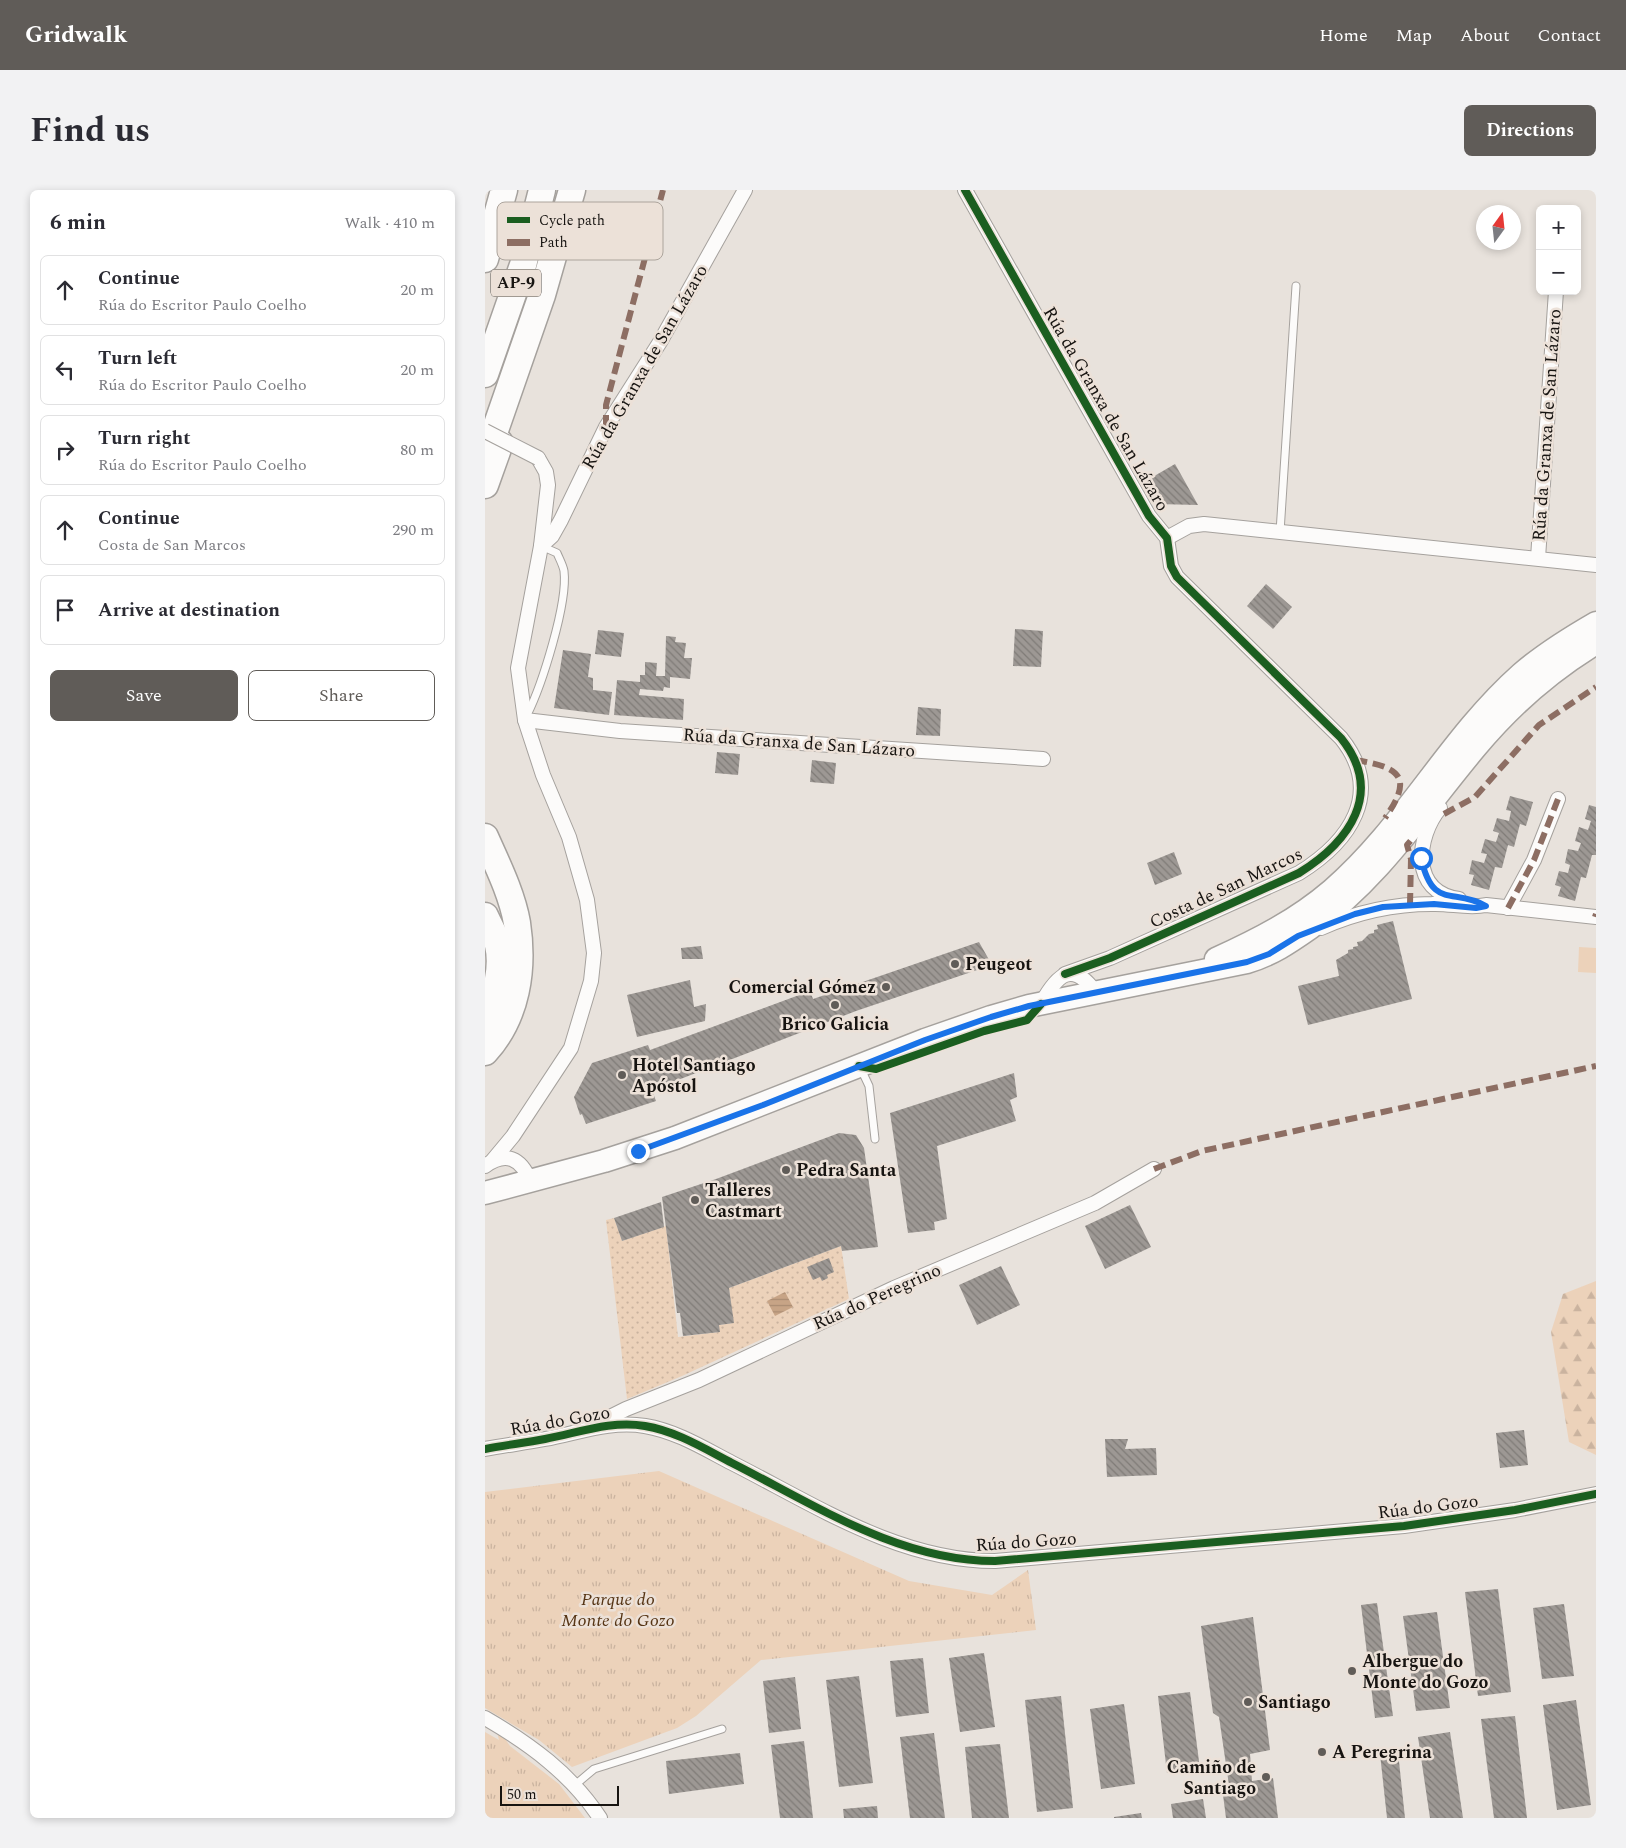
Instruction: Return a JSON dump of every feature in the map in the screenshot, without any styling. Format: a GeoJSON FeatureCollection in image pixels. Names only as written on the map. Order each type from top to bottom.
{"type":"FeatureCollection","features":[{"type":"Feature","properties":{"kind":"highway"},"geometry":{"type":"LineString","coordinates":[[485,197],[487,190]]}},
{"type":"Feature","properties":{"kind":"highway","name":"AP-9"},"geometry":{"type":"LineString","coordinates":[[485,258],[497,215]]}},
{"type":"Feature","properties":{"kind":"highway","name":"AP-9"},"geometry":{"type":"LineString","coordinates":[[485,374],[524,260]]}},
{"type":"Feature","properties":{"kind":"highway"},"geometry":{"type":"LineString","coordinates":[[485,459],[505,406],[552,260]]}},
{"type":"Feature","properties":{"kind":"highway"},"geometry":{"type":"LineString","coordinates":[[485,485],[508,421],[505,406]]}},
{"type":"Feature","properties":{"kind":"highway"},"geometry":{"type":"LineString","coordinates":[[485,837],[501,872],[517,922],[519,972],[513,1007],[495,1042],[485,1052]]}},
{"type":"Feature","properties":{"kind":"highway"},"geometry":{"type":"LineString","coordinates":[[485,916],[498,944],[500,966],[495,996],[485,1021]]}},
{"type":"Feature","properties":{"kind":"main road"},"geometry":{"type":"LineString","coordinates":[[1186,973],[1267,936],[1309,909],[1333,889],[1381,840],[1456,745],[1506,690],[1539,660],[1596,623]]}},
{"type":"Feature","properties":{"kind":"main road"},"geometry":{"type":"LineString","coordinates":[[485,1193],[604,1161],[675,1138],[991,1017],[1041,1004],[1092,986],[1186,973],[1259,958],[1298,936],[1345,902],[1375,872],[1477,746],[1537,684],[1596,643]]}},
{"type":"Feature","properties":{"kind":"street","name":"Rúa da Granxa de San Lázaro"},"geometry":{"type":"LineString","coordinates":[[489,1163],[513,1136],[571,1048],[591,981],[594,953],[587,900],[569,837],[543,775],[525,720],[519,668],[541,546],[556,528],[606,427],[660,342],[745,190]]}},
{"type":"Feature","properties":{"kind":"street","name":"Rúa da Granxa de San Lázaro"},"geometry":{"type":"LineString","coordinates":[[965,190],[1149,516],[1167,538],[1171,566],[1177,577],[1341,738],[1355,760]]}},
{"type":"Feature","properties":{"kind":"street","name":"Rúa da Granxa de San Lázaro"},"geometry":{"type":"LineString","coordinates":[[1538,558],[1556,295]]}},
{"type":"Feature","properties":{"kind":"street"},"geometry":{"type":"LineString","coordinates":[[485,431],[538,458],[547,472],[548,485],[541,546]]}},
{"type":"Feature","properties":{"kind":"street","name":"Rúa da Granxa de San Lázaro"},"geometry":{"type":"LineString","coordinates":[[1167,538],[1189,526],[1204,524],[1596,565]]}},
{"type":"Feature","properties":{"kind":"street","name":"Rúa da Granxa de San Lázaro"},"geometry":{"type":"LineString","coordinates":[[525,720],[630,731],[1043,759]]}},
{"type":"Feature","properties":{"kind":"street"},"geometry":{"type":"LineString","coordinates":[[1477,746],[1456,788],[1432,817],[1423,840],[1421,858],[1425,873],[1436,890],[1444,896],[1479,902],[1486,906]]}},
{"type":"Feature","properties":{"kind":"street","name":"Costa de San Marcos"},"geometry":{"type":"LineString","coordinates":[[1041,1004],[1052,984],[1065,974],[1110,958],[1299,873],[1322,859],[1345,834],[1359,804],[1361,783],[1355,760]]}},
{"type":"Feature","properties":{"kind":"street"},"geometry":{"type":"LineString","coordinates":[[1509,908],[1534,860],[1558,799]]}},
{"type":"Feature","properties":{"kind":"street"},"geometry":{"type":"LineString","coordinates":[[1298,936],[1355,914],[1383,907],[1434,904],[1476,908],[1486,906],[1596,916]]}},
{"type":"Feature","properties":{"kind":"street","name":"Costa de San Marcos"},"geometry":{"type":"LineString","coordinates":[[1092,986],[1090,975],[1110,958]]}},
{"type":"Feature","properties":{"kind":"street"},"geometry":{"type":"LineString","coordinates":[[1065,974],[1076,974],[1092,986]]}},
{"type":"Feature","properties":{"kind":"street"},"geometry":{"type":"LineString","coordinates":[[513,1136],[516,1160],[525,1169],[530,1181]]}},
{"type":"Feature","properties":{"kind":"street","name":"Rúa da Granxa de San Lázaro"},"geometry":{"type":"LineString","coordinates":[[489,1163],[506,1158],[516,1160]]}},
{"type":"Feature","properties":{"kind":"street","name":"Rúa do Peregrino"},"geometry":{"type":"LineString","coordinates":[[601,1426],[612,1416],[626,1409],[699,1380],[894,1288],[1095,1203],[1155,1170]]}},
{"type":"Feature","properties":{"kind":"street","name":"Rúa do Gozo"},"geometry":{"type":"LineString","coordinates":[[485,1448],[544,1439],[601,1426],[631,1424],[667,1432],[895,1543],[936,1556],[995,1562],[1405,1526],[1515,1510],[1596,1494]]}},
{"type":"Feature","properties":{"kind":"street"},"geometry":{"type":"LineString","coordinates":[[485,1718],[519,1738],[559,1769],[575,1785],[600,1818]]}},
{"type":"Feature","properties":{"kind":"lane"},"geometry":{"type":"LineString","coordinates":[[1280,532],[1296,286]]}},
{"type":"Feature","properties":{"kind":"lane"},"geometry":{"type":"LineString","coordinates":[[525,720],[539,690],[563,594],[564,570],[557,553],[541,546]]}},
{"type":"Feature","properties":{"kind":"lane"},"geometry":{"type":"LineString","coordinates":[[859,1066],[869,1086],[875,1139]]}},
{"type":"Feature","properties":{"kind":"lane"},"geometry":{"type":"LineString","coordinates":[[575,1785],[594,1769],[723,1729]]}},
{"type":"Feature","properties":{"kind":"green space"},"geometry":{"type":"Polygon","coordinates":[[[1579,947],[1596,948],[1596,973],[1578,972],[1579,947]]]}},
{"type":"Feature","properties":{"kind":"green space"},"geometry":{"type":"Polygon","coordinates":[[[614,1218],[622,1241],[666,1226],[678,1337],[719,1332],[719,1325],[733,1323],[729,1288],[841,1246],[849,1299],[682,1376],[627,1399],[606,1220],[614,1218]]]}},
{"type":"Feature","properties":{"kind":"green space"},"geometry":{"type":"Polygon","coordinates":[[[1596,1281],[1596,1455],[1569,1442],[1551,1332],[1563,1294],[1596,1281]]]}},
{"type":"Feature","properties":{"kind":"green space","name":"Parque do Monte do Gozo"},"geometry":{"type":"Polygon","coordinates":[[[659,1471],[909,1581],[992,1595],[1028,1570],[1036,1630],[761,1660],[696,1716],[677,1728],[572,1767],[539,1740],[485,1708],[485,1492],[659,1471]]]}},
{"type":"Feature","properties":{"kind":"green space"},"geometry":{"type":"Polygon","coordinates":[[[495,1724],[510,1746],[559,1784],[585,1818],[485,1818],[485,1732],[499,1740],[495,1724]]]}},
{"type":"Feature","properties":{"kind":"shaded area"},"geometry":{"type":"Polygon","coordinates":[[[785,1292],[793,1307],[775,1316],[767,1301],[785,1292]]]}},
{"type":"Feature","properties":{"kind":"building"},"geometry":{"type":"Polygon","coordinates":[[[1175,464],[1198,505],[1156,504],[1144,482],[1175,464]]]}},
{"type":"Feature","properties":{"kind":"building"},"geometry":{"type":"Polygon","coordinates":[[[1266,584],[1292,607],[1273,629],[1247,606],[1266,584]]]}},
{"type":"Feature","properties":{"kind":"building"},"geometry":{"type":"Polygon","coordinates":[[[1015,629],[1043,631],[1041,667],[1013,666],[1015,629]]]}},
{"type":"Feature","properties":{"kind":"building"},"geometry":{"type":"Polygon","coordinates":[[[598,630],[624,633],[621,657],[595,654],[598,630]]]}},
{"type":"Feature","properties":{"kind":"building"},"geometry":{"type":"Polygon","coordinates":[[[666,636],[676,637],[675,642],[686,643],[684,658],[692,658],[690,679],[670,677],[670,688],[664,687],[663,691],[640,689],[639,695],[684,699],[683,720],[614,715],[617,680],[640,682],[640,675],[645,675],[645,662],[657,663],[656,676],[665,676],[666,636]]]}},
{"type":"Feature","properties":{"kind":"building"},"geometry":{"type":"Polygon","coordinates":[[[563,650],[591,654],[588,677],[593,678],[593,690],[612,692],[609,715],[554,708],[563,650]]]}},
{"type":"Feature","properties":{"kind":"building"},"geometry":{"type":"Polygon","coordinates":[[[918,707],[941,709],[940,736],[916,735],[918,707]]]}},
{"type":"Feature","properties":{"kind":"building"},"geometry":{"type":"Polygon","coordinates":[[[717,752],[740,754],[738,775],[715,773],[717,752]]]}},
{"type":"Feature","properties":{"kind":"building"},"geometry":{"type":"Polygon","coordinates":[[[812,760],[836,763],[834,784],[810,782],[812,760]]]}},
{"type":"Feature","properties":{"kind":"building"},"geometry":{"type":"Polygon","coordinates":[[[1510,796],[1533,802],[1526,826],[1520,824],[1514,847],[1508,845],[1502,868],[1495,867],[1489,890],[1471,885],[1474,875],[1469,874],[1472,860],[1484,863],[1487,854],[1481,853],[1485,839],[1496,842],[1499,833],[1493,831],[1497,818],[1509,821],[1511,811],[1506,810],[1510,796]]]}},
{"type":"Feature","properties":{"kind":"building"},"geometry":{"type":"Polygon","coordinates":[[[1589,805],[1596,807],[1596,855],[1592,855],[1586,878],[1581,877],[1575,901],[1558,896],[1561,887],[1555,885],[1559,871],[1568,873],[1570,865],[1565,863],[1568,849],[1578,851],[1581,843],[1575,841],[1579,827],[1588,830],[1591,821],[1585,819],[1589,805]]]}},
{"type":"Feature","properties":{"kind":"building"},"geometry":{"type":"Polygon","coordinates":[[[1174,852],[1182,874],[1155,885],[1147,863],[1174,852]]]}},
{"type":"Feature","properties":{"kind":"building"},"geometry":{"type":"Polygon","coordinates":[[[1393,921],[1412,999],[1308,1025],[1298,986],[1339,976],[1336,960],[1348,953],[1348,950],[1358,946],[1357,942],[1374,933],[1374,930],[1378,929],[1377,925],[1393,921]]]}},
{"type":"Feature","properties":{"kind":"building"},"geometry":{"type":"Polygon","coordinates":[[[979,942],[992,965],[856,1011],[652,1090],[656,1101],[586,1124],[582,1114],[580,1115],[574,1097],[592,1063],[648,1045],[650,1050],[810,991],[813,999],[979,942]]]}},
{"type":"Feature","properties":{"kind":"building"},"geometry":{"type":"Polygon","coordinates":[[[701,946],[703,959],[682,959],[681,948],[701,946]]]}},
{"type":"Feature","properties":{"kind":"building"},"geometry":{"type":"Polygon","coordinates":[[[690,980],[694,1007],[706,1004],[705,1021],[637,1037],[627,995],[690,980]]]}},
{"type":"Feature","properties":{"kind":"building"},"geometry":{"type":"Polygon","coordinates":[[[1014,1073],[1017,1097],[1010,1100],[1016,1121],[937,1146],[947,1219],[934,1222],[935,1230],[908,1233],[890,1113],[1014,1073]]]}},
{"type":"Feature","properties":{"kind":"building"},"geometry":{"type":"Polygon","coordinates":[[[839,1133],[856,1135],[864,1148],[878,1247],[842,1251],[841,1246],[729,1288],[734,1323],[719,1325],[720,1332],[683,1336],[680,1313],[677,1313],[662,1197],[839,1133]]]}},
{"type":"Feature","properties":{"kind":"building"},"geometry":{"type":"Polygon","coordinates":[[[661,1202],[664,1227],[622,1241],[614,1218],[661,1202]]]}},
{"type":"Feature","properties":{"kind":"building"},"geometry":{"type":"Polygon","coordinates":[[[1130,1205],[1151,1247],[1105,1269],[1085,1226],[1130,1205]]]}},
{"type":"Feature","properties":{"kind":"building"},"geometry":{"type":"Polygon","coordinates":[[[829,1258],[834,1272],[827,1275],[828,1278],[822,1281],[820,1277],[813,1280],[807,1267],[829,1258]]]}},
{"type":"Feature","properties":{"kind":"building"},"geometry":{"type":"Polygon","coordinates":[[[1001,1266],[1020,1305],[977,1325],[959,1285],[1001,1266]]]}},
{"type":"Feature","properties":{"kind":"building"},"geometry":{"type":"Polygon","coordinates":[[[1524,1430],[1528,1465],[1500,1468],[1496,1433],[1524,1430]]]}},
{"type":"Feature","properties":{"kind":"building"},"geometry":{"type":"Polygon","coordinates":[[[1105,1439],[1128,1439],[1125,1449],[1156,1448],[1157,1475],[1107,1477],[1105,1439]]]}},
{"type":"Feature","properties":{"kind":"building"},"geometry":{"type":"Polygon","coordinates":[[[1498,1589],[1511,1692],[1478,1696],[1465,1592],[1498,1589]]]}},
{"type":"Feature","properties":{"kind":"building"},"geometry":{"type":"Polygon","coordinates":[[[1377,1603],[1393,1716],[1375,1718],[1361,1605],[1377,1603]]]}},
{"type":"Feature","properties":{"kind":"building"},"geometry":{"type":"Polygon","coordinates":[[[1564,1604],[1574,1676],[1542,1679],[1533,1608],[1564,1604]]]}},
{"type":"Feature","properties":{"kind":"building"},"geometry":{"type":"Polygon","coordinates":[[[1437,1612],[1450,1708],[1416,1711],[1403,1616],[1437,1612]]]}},
{"type":"Feature","properties":{"kind":"building"},"geometry":{"type":"Polygon","coordinates":[[[1253,1617],[1270,1750],[1250,1754],[1252,1781],[1273,1778],[1278,1818],[1226,1818],[1222,1787],[1229,1785],[1219,1717],[1213,1713],[1201,1626],[1253,1617]]]}},
{"type":"Feature","properties":{"kind":"building"},"geometry":{"type":"Polygon","coordinates":[[[984,1653],[995,1727],[960,1732],[949,1658],[984,1653]]]}},
{"type":"Feature","properties":{"kind":"building"},"geometry":{"type":"Polygon","coordinates":[[[923,1658],[929,1713],[896,1717],[890,1661],[923,1658]]]}},
{"type":"Feature","properties":{"kind":"building"},"geometry":{"type":"Polygon","coordinates":[[[859,1676],[873,1783],[839,1787],[826,1680],[859,1676]]]}},
{"type":"Feature","properties":{"kind":"building"},"geometry":{"type":"Polygon","coordinates":[[[795,1677],[801,1729],[769,1733],[763,1681],[795,1677]]]}},
{"type":"Feature","properties":{"kind":"building"},"geometry":{"type":"Polygon","coordinates":[[[1190,1692],[1200,1769],[1167,1773],[1158,1696],[1190,1692]]]}},
{"type":"Feature","properties":{"kind":"building"},"geometry":{"type":"Polygon","coordinates":[[[1061,1696],[1073,1808],[1037,1812],[1025,1700],[1061,1696]]]}},
{"type":"Feature","properties":{"kind":"building"},"geometry":{"type":"Polygon","coordinates":[[[1576,1700],[1591,1805],[1557,1810],[1543,1705],[1576,1700]]]}},
{"type":"Feature","properties":{"kind":"building"},"geometry":{"type":"Polygon","coordinates":[[[1124,1704],[1135,1784],[1101,1789],[1090,1709],[1124,1704]]]}},
{"type":"Feature","properties":{"kind":"building"},"geometry":{"type":"Polygon","coordinates":[[[1515,1716],[1527,1818],[1494,1818],[1481,1719],[1515,1716]]]}},
{"type":"Feature","properties":{"kind":"building"},"geometry":{"type":"Polygon","coordinates":[[[1450,1732],[1463,1818],[1430,1818],[1418,1737],[1450,1732]]]}},
{"type":"Feature","properties":{"kind":"building"},"geometry":{"type":"Polygon","coordinates":[[[934,1733],[945,1818],[910,1818],[900,1737],[934,1733]]]}},
{"type":"Feature","properties":{"kind":"building"},"geometry":{"type":"Polygon","coordinates":[[[804,1741],[813,1818],[780,1818],[771,1745],[804,1741]]]}},
{"type":"Feature","properties":{"kind":"building"},"geometry":{"type":"Polygon","coordinates":[[[1000,1744],[1009,1818],[972,1818],[965,1747],[1000,1744]]]}},
{"type":"Feature","properties":{"kind":"building"},"geometry":{"type":"Polygon","coordinates":[[[1398,1752],[1405,1818],[1387,1818],[1380,1754],[1398,1752]]]}},
{"type":"Feature","properties":{"kind":"building"},"geometry":{"type":"Polygon","coordinates":[[[740,1753],[744,1784],[669,1794],[666,1761],[740,1753]]]}},
{"type":"Feature","properties":{"kind":"building"},"geometry":{"type":"Polygon","coordinates":[[[1203,1799],[1206,1818],[1173,1818],[1171,1804],[1203,1799]]]}},
{"type":"Feature","properties":{"kind":"building"},"geometry":{"type":"Polygon","coordinates":[[[877,1806],[878,1818],[844,1818],[843,1809],[877,1806]]]}},
{"type":"Feature","properties":{"kind":"building"},"geometry":{"type":"Polygon","coordinates":[[[1141,1813],[1142,1818],[1114,1818],[1114,1817],[1141,1813]]]}},
{"type":"Feature","properties":{"kind":"marked path"},"geometry":{"type":"LineString","coordinates":[[660,202],[663,190]]}},
{"type":"Feature","properties":{"kind":"marked path"},"geometry":{"type":"LineString","coordinates":[[606,427],[606,405],[644,260]]}},
{"type":"Feature","properties":{"kind":"marked path"},"geometry":{"type":"LineString","coordinates":[[1444,814],[1475,797],[1539,725],[1596,687]]}},
{"type":"Feature","properties":{"kind":"marked path"},"geometry":{"type":"LineString","coordinates":[[1355,760],[1383,766],[1398,776],[1400,783],[1399,793],[1385,818]]}},
{"type":"Feature","properties":{"kind":"marked path"},"geometry":{"type":"LineString","coordinates":[[1508,908],[1534,860],[1558,799]]}},
{"type":"Feature","properties":{"kind":"marked path"},"geometry":{"type":"LineString","coordinates":[[1410,905],[1411,859],[1407,845],[1412,839]]}},
{"type":"Feature","properties":{"kind":"marked path"},"geometry":{"type":"LineString","coordinates":[[1154,1169],[1202,1151],[1596,1066]]}},
{"type":"Feature","properties":{"kind":"cycle path"},"geometry":{"type":"LineString","coordinates":[[965,190],[1149,516],[1167,538],[1171,566],[1177,577],[1341,738],[1354,758],[1360,778],[1360,797],[1355,814],[1346,831],[1333,847],[1299,873],[1110,958],[1065,974]]}},
{"type":"Feature","properties":{"kind":"cycle path"},"geometry":{"type":"LineString","coordinates":[[859,1066],[876,1069],[984,1031],[1027,1020],[1041,1004]]}},
{"type":"Feature","properties":{"kind":"cycle path"},"geometry":{"type":"LineString","coordinates":[[485,1449],[607,1426],[632,1425],[657,1428],[690,1441],[826,1512],[891,1541],[925,1552],[960,1559],[995,1561],[1404,1526],[1515,1510],[1596,1494]]}},
{"type":"Feature","properties":{"kind":"place","name":"Peugeot"},"geometry":{"type":"Point","coordinates":[955,964]}},
{"type":"Feature","properties":{"kind":"place","name":"Comercial Gómez"},"geometry":{"type":"Point","coordinates":[886,987]}},
{"type":"Feature","properties":{"kind":"place","name":"Brico Galicia"},"geometry":{"type":"Point","coordinates":[835,1005]}},
{"type":"Feature","properties":{"kind":"place","name":"Hotel Santiago Apóstol"},"geometry":{"type":"Point","coordinates":[622,1075]}},
{"type":"Feature","properties":{"kind":"place","name":"Pedra Santa"},"geometry":{"type":"Point","coordinates":[786,1170]}},
{"type":"Feature","properties":{"kind":"place","name":"Talleres Castmart"},"geometry":{"type":"Point","coordinates":[695,1200]}},
{"type":"Feature","properties":{"kind":"place","name":"Albergue do Monte do Gozo"},"geometry":{"type":"Point","coordinates":[1352,1671]}},
{"type":"Feature","properties":{"kind":"place","name":"Santiago"},"geometry":{"type":"Point","coordinates":[1248,1702]}},
{"type":"Feature","properties":{"kind":"place","name":"A Peregrina"},"geometry":{"type":"Point","coordinates":[1322,1752]}},
{"type":"Feature","properties":{"kind":"place","name":"Camiño de Santiago"},"geometry":{"type":"Point","coordinates":[1266,1777]}},
{"type":"Feature","properties":{"kind":"route"},"geometry":{"type":"LineString","coordinates":[[638,1151],[763,1105],[925,1040],[1029,1006],[1247,962],[1281,948],[1298,936],[1355,914],[1383,907],[1434,904],[1476,908],[1486,906],[1479,902],[1444,896],[1429,882],[1421,858]]}}]}
